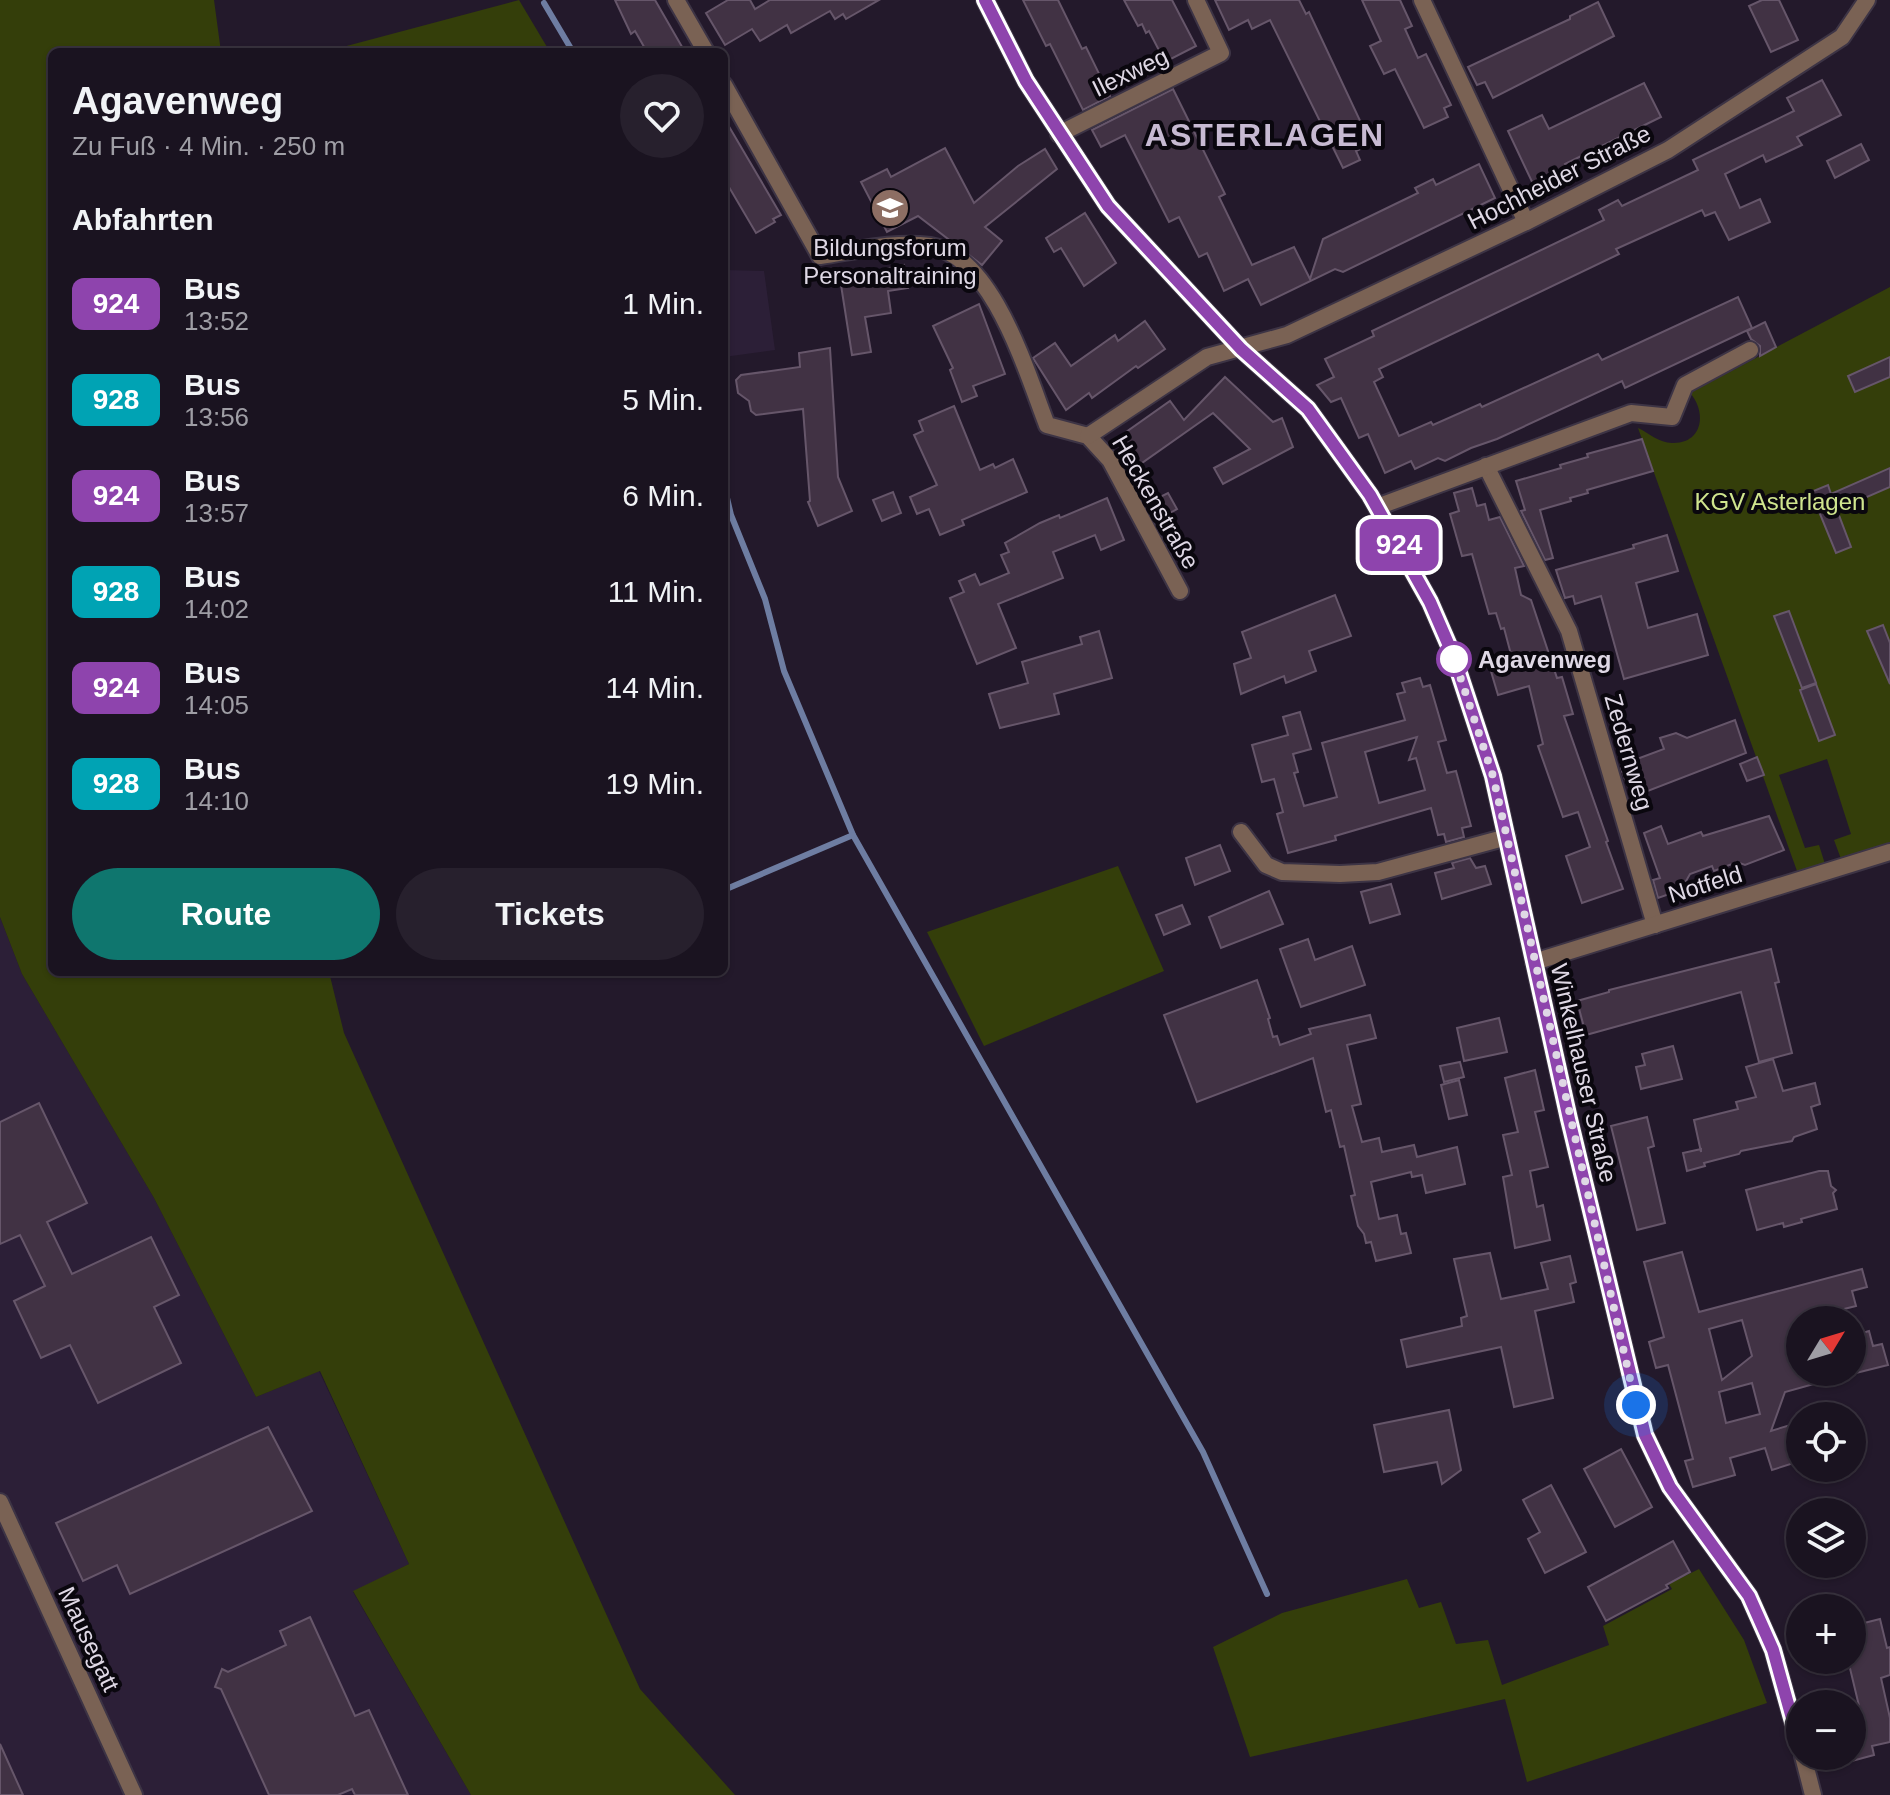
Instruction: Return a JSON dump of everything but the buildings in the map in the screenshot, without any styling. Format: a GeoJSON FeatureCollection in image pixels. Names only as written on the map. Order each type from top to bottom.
{"type":"FeatureCollection","features":[{"type":"Feature","properties":{"kind":"street"},"geometry":{"type":"LineString","coordinates":[[676,0],[704,48]]}},
{"type":"Feature","properties":{"kind":"street","name":"Winkelhauser Straße"},"geometry":{"type":"LineString","coordinates":[[985,0],[1026,81],[1108,206],[1241,349],[1308,409],[1377,507],[1419,581],[1453,655],[1493,776],[1628,1374],[1645,1435],[1670,1487],[1749,1596],[1773,1650],[1786,1697]]}},
{"type":"Feature","properties":{"kind":"street","name":"Ilexweg"},"geometry":{"type":"LineString","coordinates":[[1059,134],[1221,53],[1196,0]]}},
{"type":"Feature","properties":{"kind":"street"},"geometry":{"type":"LineString","coordinates":[[1422,0],[1526,222]]}},
{"type":"Feature","properties":{"kind":"street","name":"Hochheider Straße"},"geometry":{"type":"LineString","coordinates":[[1241,349],[1287,335],[1526,222],[1668,150],[1842,37],[1867,0]]}},
{"type":"Feature","properties":{"kind":"street","name":"Heckenstraße"},"geometry":{"type":"LineString","coordinates":[[728,92],[820,256],[900,245],[934,246],[963,262],[988,289],[1005,318],[1047,425],[1088,436],[1110,460],[1180,591]]}},
{"type":"Feature","properties":{"kind":"street"},"geometry":{"type":"LineString","coordinates":[[1088,436],[1207,357],[1241,349]]}},
{"type":"Feature","properties":{"kind":"street"},"geometry":{"type":"LineString","coordinates":[[1377,507],[1631,413],[1672,417],[1685,385],[1750,350]]}},
{"type":"Feature","properties":{"kind":"street","name":"Zedernweg"},"geometry":{"type":"LineString","coordinates":[[1486,466],[1569,631],[1655,925]]}},
{"type":"Feature","properties":{"kind":"street"},"geometry":{"type":"LineString","coordinates":[[1241,832],[1266,865],[1282,872],[1340,874],[1378,872],[1507,837]]}},
{"type":"Feature","properties":{"kind":"street","name":"Notfeld"},"geometry":{"type":"LineString","coordinates":[[1534,962],[1890,852]]}},
{"type":"Feature","properties":{"kind":"street","name":"Mausegatt"},"geometry":{"type":"LineString","coordinates":[[0,1502],[134,1795]]}},
{"type":"Feature","properties":{"kind":"street"},"geometry":{"type":"LineString","coordinates":[[1807,1770],[1813,1795]]}},
{"type":"Feature","properties":{"kind":"shaded area"},"geometry":{"type":"Polygon","coordinates":[[[728,270],[764,271],[775,350],[728,356],[728,270]]]}},
{"type":"Feature","properties":{"kind":"shaded area"},"geometry":{"type":"Polygon","coordinates":[[[0,917],[22,974],[154,1198],[256,1397],[319,1371],[409,1564],[353,1592],[471,1795],[0,1795],[0,917]]]}},
{"type":"Feature","properties":{"kind":"green space"},"geometry":{"type":"Polygon","coordinates":[[[0,0],[214,0],[220,48],[48,48],[48,976],[330,976],[344,1033],[640,1689],[735,1795],[471,1795],[353,1591],[409,1564],[320,1371],[256,1397],[154,1198],[22,974],[0,917],[0,0]]]}},
{"type":"Feature","properties":{"kind":"green space"},"geometry":{"type":"Polygon","coordinates":[[[519,0],[548,48],[339,48],[519,0]]]}},
{"type":"Feature","properties":{"kind":"green space","name":"KGV Asterlagen"},"geometry":{"type":"Polygon","coordinates":[[[1890,287],[1890,846],[1841,859],[1834,840],[1851,834],[1827,759],[1779,775],[1805,848],[1819,845],[1825,864],[1797,871],[1638,428],[1667,443],[1690,438],[1696,433],[1700,417],[1690,393],[1890,287]]]}},
{"type":"Feature","properties":{"kind":"green space"},"geometry":{"type":"Polygon","coordinates":[[[1118,866],[1164,971],[984,1046],[927,932],[1118,866]]]}},
{"type":"Feature","properties":{"kind":"green space"},"geometry":{"type":"Polygon","coordinates":[[[1699,1569],[1744,1640],[1767,1703],[1527,1782],[1505,1699],[1250,1757],[1213,1647],[1282,1613],[1407,1579],[1419,1608],[1441,1602],[1456,1644],[1488,1640],[1502,1685],[1609,1645],[1603,1626],[1672,1589],[1669,1584],[1699,1569]]]}},
{"type":"Feature","properties":{"kind":"waterway"},"geometry":{"type":"LineString","coordinates":[[544,3],[571,48]]}},
{"type":"Feature","properties":{"kind":"waterway"},"geometry":{"type":"LineString","coordinates":[[728,502],[765,599],[784,671],[853,835],[1203,1452],[1267,1594]]}},
{"type":"Feature","properties":{"kind":"waterway"},"geometry":{"type":"LineString","coordinates":[[728,888],[853,835]]}},
{"type":"Feature","properties":{"kind":"bus line","name":"924"},"geometry":{"type":"LineString","coordinates":[[985,0],[1026,81],[1108,206],[1241,349],[1308,409],[1370,495],[1430,602],[1453,655],[1493,776],[1569,1119],[1645,1435],[1670,1487],[1749,1596],[1773,1650],[1786,1697]]}},
{"type":"Feature","properties":{"kind":"place","name":"Bildungsforum Personaltraining"},"geometry":{"type":"Point","coordinates":[890,208]}},
{"type":"Feature","properties":{"kind":"place","name":"Agavenweg"},"geometry":{"type":"Point","coordinates":[1454,659]}},
{"type":"Feature","properties":{"kind":"district","name":"ASTERLAGEN"},"geometry":{"type":"Point","coordinates":[1265,135]}},
{"type":"Feature","properties":{"kind":"route"},"geometry":{"type":"LineString","coordinates":[[1454,659],[1453,655],[1493,776],[1636,1405]]}}]}
